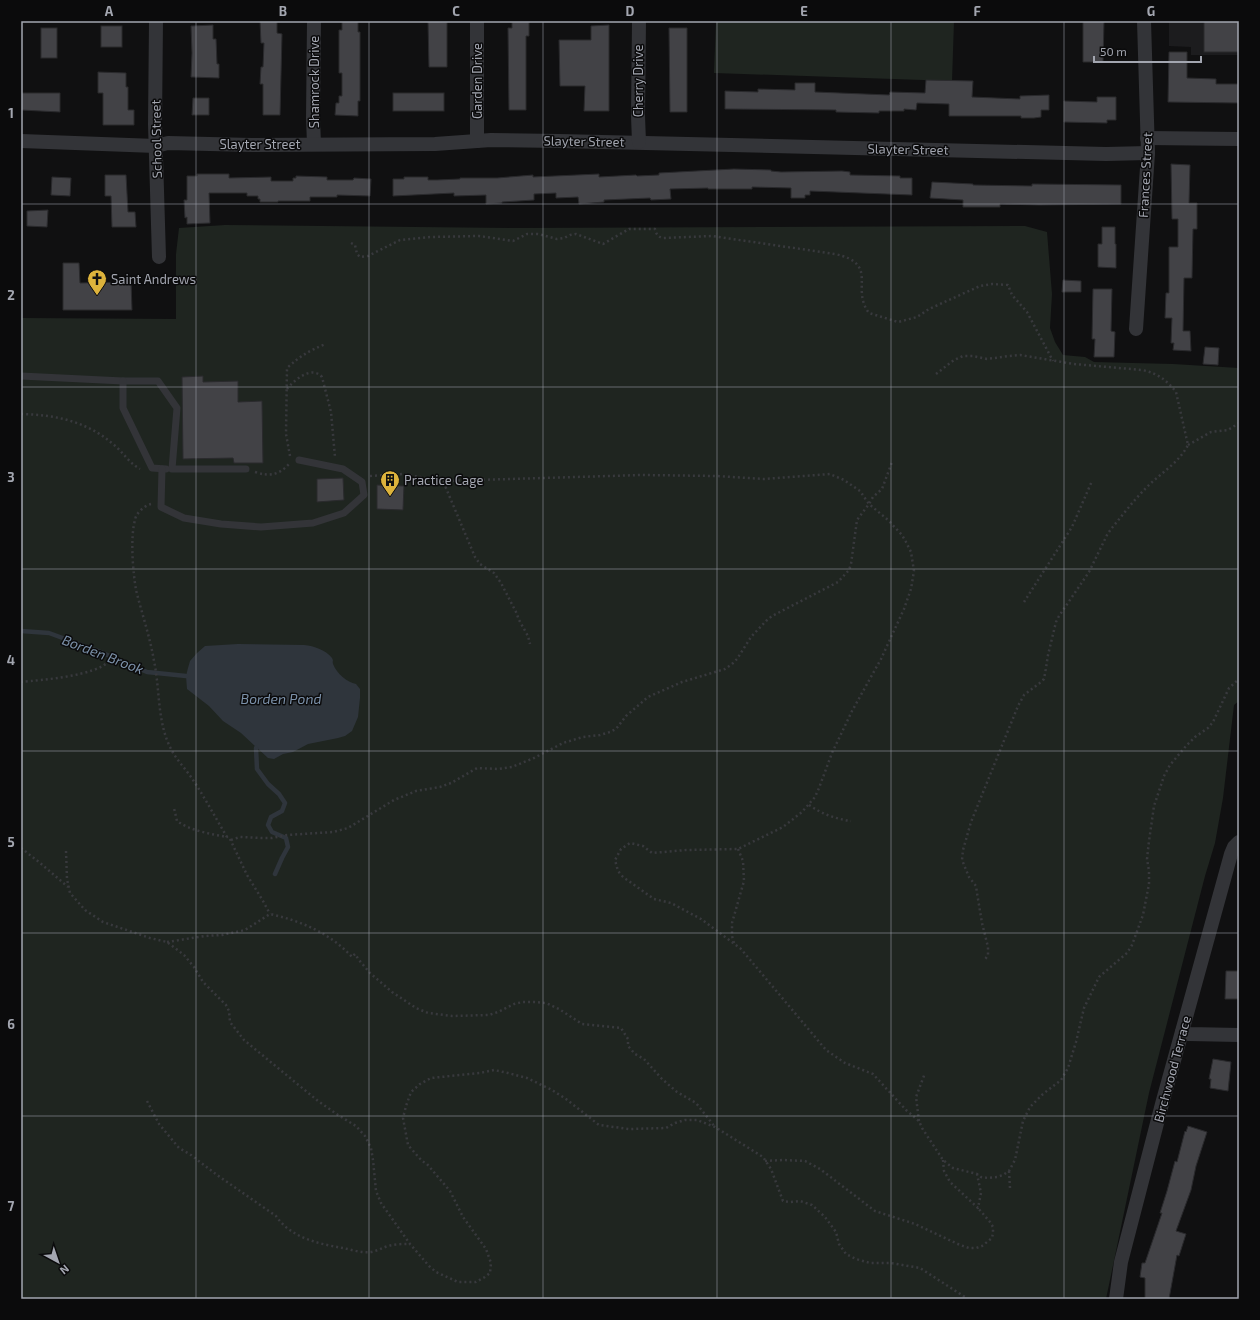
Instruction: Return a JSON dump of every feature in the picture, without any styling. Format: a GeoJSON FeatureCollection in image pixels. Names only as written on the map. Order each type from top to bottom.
{"type":"FeatureCollection","features":[{"type":"Feature","properties":{"kind":"street","name":"School Street"},"geometry":{"type":"LineString","coordinates":[[156,21],[156,146],[159,256]]}},
{"type":"Feature","properties":{"kind":"street","name":"Shamrock Drive"},"geometry":{"type":"LineString","coordinates":[[314,21],[314,144]]}},
{"type":"Feature","properties":{"kind":"street","name":"Garden Drive"},"geometry":{"type":"LineString","coordinates":[[477,21],[477,141]]}},
{"type":"Feature","properties":{"kind":"street","name":"Cherry Drive"},"geometry":{"type":"LineString","coordinates":[[638,142],[639,21]]}},
{"type":"Feature","properties":{"kind":"street","name":"Frances Street"},"geometry":{"type":"LineString","coordinates":[[1136,329],[1148,153],[1144,21]]}},
{"type":"Feature","properties":{"kind":"street"},"geometry":{"type":"LineString","coordinates":[[1148,138],[1239,139]]}},
{"type":"Feature","properties":{"kind":"street","name":"Slayter Street"},"geometry":{"type":"LineString","coordinates":[[21,141],[156,146],[168,143],[252,145],[435,144],[477,141],[638,142],[1106,154],[1148,153]]}},
{"type":"Feature","properties":{"kind":"street","name":"Birchwood Terrace"},"geometry":{"type":"LineString","coordinates":[[1116,1299],[1121,1262],[1162,1104],[1231,854],[1234,847],[1239,842]]}},
{"type":"Feature","properties":{"kind":"street"},"geometry":{"type":"LineString","coordinates":[[1182,1032],[1189,1034],[1239,1035]]}},
{"type":"Feature","properties":{"kind":"lane"},"geometry":{"type":"LineString","coordinates":[[21,376],[122,381],[158,381],[177,408],[172,469]]}},
{"type":"Feature","properties":{"kind":"lane"},"geometry":{"type":"LineString","coordinates":[[122,381],[123,408],[152,468],[162,470],[246,469]]}},
{"type":"Feature","properties":{"kind":"lane"},"geometry":{"type":"LineString","coordinates":[[162,470],[161,507],[184,518],[221,524],[261,527],[313,523],[344,513],[364,495],[362,482],[343,469],[299,460]]}},
{"type":"Feature","properties":{"kind":"path"},"geometry":{"type":"LineString","coordinates":[[351,243],[355,245],[357,254],[360,257],[368,256],[400,240],[430,237],[479,236],[514,241],[527,234],[538,234],[556,239],[576,234],[603,244],[629,229],[654,229],[655,233],[659,237],[663,238],[712,236],[835,254],[852,260],[861,270],[863,303],[869,313],[898,322],[917,317],[929,309],[980,286],[992,284],[1008,285],[1012,295],[1027,312],[1053,361]]}},
{"type":"Feature","properties":{"kind":"path"},"geometry":{"type":"LineString","coordinates":[[246,469],[259,473],[277,473],[282,471],[291,461],[286,434],[287,368],[307,352],[326,344]]}},
{"type":"Feature","properties":{"kind":"path"},"geometry":{"type":"LineString","coordinates":[[936,374],[954,360],[963,356],[973,356],[987,359],[1020,355],[1098,367],[1153,372],[1171,386],[1176,392],[1188,445]]}},
{"type":"Feature","properties":{"kind":"path"},"geometry":{"type":"LineString","coordinates":[[286,389],[290,384],[309,372],[313,371],[322,377],[331,412],[336,468]]}},
{"type":"Feature","properties":{"kind":"path"},"geometry":{"type":"LineString","coordinates":[[21,414],[59,417],[77,422],[97,432],[114,444],[135,466],[148,473],[162,470]]}},
{"type":"Feature","properties":{"kind":"path"},"geometry":{"type":"LineString","coordinates":[[984,961],[988,955],[988,947],[982,923],[976,886],[966,872],[962,860],[963,850],[971,822],[1018,706],[1024,695],[1044,679],[1048,655],[1058,616],[1089,572],[1111,529],[1145,488],[1178,459],[1188,445],[1210,432],[1228,430],[1239,423]]}},
{"type":"Feature","properties":{"kind":"path"},"geometry":{"type":"LineString","coordinates":[[231,840],[240,837],[272,838],[287,835],[333,832],[348,828],[394,800],[416,791],[440,787],[451,783],[477,768],[498,769],[512,767],[534,758],[563,743],[583,737],[610,732],[616,729],[626,716],[648,697],[682,682],[725,668],[732,664],[752,637],[772,616],[831,586],[844,577],[851,564],[857,520],[873,497],[882,489],[892,462]]}},
{"type":"Feature","properties":{"kind":"path"},"geometry":{"type":"LineString","coordinates":[[362,482],[372,475],[402,474],[443,481],[642,475],[717,476],[764,479],[830,474],[844,480],[860,491],[869,504],[888,520],[902,535],[911,552],[914,571],[914,577],[904,610],[881,659],[852,711],[832,753],[819,788],[809,805],[783,827],[738,849],[686,850],[652,853],[643,846],[630,843],[621,849],[615,860],[618,871],[623,877],[654,899],[671,903],[701,919],[734,943],[741,949],[826,1050],[845,1063],[873,1074],[906,1110],[920,1121]]}},
{"type":"Feature","properties":{"kind":"path"},"geometry":{"type":"LineString","coordinates":[[443,481],[475,557],[480,564],[494,573],[501,583],[528,636],[530,644]]}},
{"type":"Feature","properties":{"kind":"path"},"geometry":{"type":"LineString","coordinates":[[1024,602],[1072,528],[1092,481]]}},
{"type":"Feature","properties":{"kind":"path"},"geometry":{"type":"LineString","coordinates":[[161,501],[148,504],[138,514],[135,519],[133,541],[136,589],[154,659],[158,681],[160,714],[163,730],[170,748],[192,777],[227,837],[231,840],[247,875],[270,914]]}},
{"type":"Feature","properties":{"kind":"path"},"geometry":{"type":"LineString","coordinates":[[21,682],[75,674],[103,666],[109,661]]}},
{"type":"Feature","properties":{"kind":"path"},"geometry":{"type":"LineString","coordinates":[[925,1073],[916,1097],[920,1121],[922,1128],[943,1160],[953,1168],[977,1174],[981,1177],[992,1178],[1003,1175],[1009,1170],[1015,1160],[1024,1121],[1030,1107],[1043,1094],[1061,1080],[1068,1068],[1084,1008],[1099,977],[1123,957],[1132,945],[1143,915],[1149,884],[1147,859],[1149,841],[1154,806],[1164,776],[1170,765],[1186,746],[1213,722],[1229,688],[1239,679]]}},
{"type":"Feature","properties":{"kind":"path"},"geometry":{"type":"LineString","coordinates":[[809,805],[837,819],[851,821]]}},
{"type":"Feature","properties":{"kind":"path"},"geometry":{"type":"LineString","coordinates":[[174,808],[177,822],[180,824],[193,830],[227,837]]}},
{"type":"Feature","properties":{"kind":"path"},"geometry":{"type":"LineString","coordinates":[[21,848],[68,888]]}},
{"type":"Feature","properties":{"kind":"path"},"geometry":{"type":"LineString","coordinates":[[734,943],[732,936],[732,923],[744,881],[743,861],[738,849]]}},
{"type":"Feature","properties":{"kind":"path"},"geometry":{"type":"LineString","coordinates":[[66,851],[68,888],[70,893],[85,910],[103,922],[150,938],[167,942],[222,935],[245,930],[270,914],[289,918],[306,924],[345,948],[352,957],[355,954],[370,973],[392,992],[416,1008],[428,1013],[452,1016],[489,1015],[514,1004],[535,1002],[546,1003],[559,1009],[582,1024],[621,1028],[628,1039],[628,1046],[635,1054],[644,1059],[662,1079],[677,1092],[696,1103],[715,1127]]}},
{"type":"Feature","properties":{"kind":"path"},"geometry":{"type":"LineString","coordinates":[[167,942],[184,955],[194,967],[203,982],[226,1005],[229,1011],[230,1022],[255,1051],[298,1083],[318,1101],[356,1126],[365,1136],[373,1160],[376,1191],[381,1203],[410,1244],[429,1266],[436,1272],[458,1282],[476,1282],[486,1277],[490,1273],[492,1266],[490,1257],[463,1217],[450,1191],[428,1164],[422,1160],[408,1145],[403,1118],[411,1092],[420,1084],[431,1078],[480,1073],[494,1070],[527,1078],[552,1090],[599,1125],[630,1129],[666,1128],[685,1120],[697,1120],[715,1127],[762,1157],[770,1169],[782,1201],[800,1201],[812,1204],[825,1217],[836,1232],[839,1244],[846,1254],[870,1263],[892,1263],[920,1268],[968,1299]]}},
{"type":"Feature","properties":{"kind":"path"},"geometry":{"type":"LineString","coordinates":[[147,1101],[165,1133],[179,1148],[276,1216],[289,1228],[303,1237],[319,1244],[360,1252],[371,1252],[381,1250],[388,1246],[410,1244]]}},
{"type":"Feature","properties":{"kind":"path"},"geometry":{"type":"LineString","coordinates":[[765,1161],[805,1161],[820,1169],[875,1211],[915,1224],[969,1248],[982,1246],[992,1238],[993,1227],[978,1208],[950,1182],[944,1172],[943,1160]]}},
{"type":"Feature","properties":{"kind":"path"},"geometry":{"type":"LineString","coordinates":[[1009,1170],[1010,1188]]}},
{"type":"Feature","properties":{"kind":"path"},"geometry":{"type":"LineString","coordinates":[[977,1174],[981,1193],[978,1208]]}},
{"type":"Feature","properties":{"kind":"shaded area"},"geometry":{"type":"Polygon","coordinates":[[[716,21],[954,21],[952,81],[714,73],[716,21]]]}},
{"type":"Feature","properties":{"kind":"shaded area"},"geometry":{"type":"Polygon","coordinates":[[[1169,21],[1239,21],[1239,55],[1191,55],[1191,47],[1169,46],[1169,21]]]}},
{"type":"Feature","properties":{"kind":"shaded area"},"geometry":{"type":"Polygon","coordinates":[[[225,225],[517,228],[1025,226],[1047,232],[1052,294],[1050,328],[1055,342],[1063,355],[1085,357],[1094,362],[1173,364],[1239,368],[1239,701],[1234,705],[1223,798],[1215,843],[1205,876],[1149,1093],[1106,1299],[21,1299],[21,318],[176,319],[176,254],[179,228],[225,225]]]}},
{"type":"Feature","properties":{"kind":"water","name":"Borden Pond"},"geometry":{"type":"Polygon","coordinates":[[[238,644],[304,645],[316,647],[326,653],[332,658],[335,668],[340,674],[356,684],[360,689],[358,717],[352,731],[345,736],[308,744],[293,752],[283,754],[274,759],[268,758],[241,733],[223,721],[209,706],[187,689],[186,676],[188,668],[190,661],[197,653],[205,646],[238,644]]]}},
{"type":"Feature","properties":{"kind":"building"},"geometry":{"type":"Polygon","coordinates":[[[260,21],[277,21],[277,33],[282,34],[280,115],[263,115],[263,84],[260,84],[261,67],[263,67],[264,43],[261,43],[260,21]]]}},
{"type":"Feature","properties":{"kind":"building"},"geometry":{"type":"Polygon","coordinates":[[[342,21],[358,21],[358,32],[360,32],[360,101],[358,101],[358,116],[335,115],[336,103],[339,103],[339,96],[342,96],[342,73],[339,73],[339,30],[342,30],[342,21]]]}},
{"type":"Feature","properties":{"kind":"building"},"geometry":{"type":"Polygon","coordinates":[[[428,21],[447,22],[447,67],[429,67],[428,21]]]}},
{"type":"Feature","properties":{"kind":"building"},"geometry":{"type":"Polygon","coordinates":[[[1083,21],[1104,21],[1103,62],[1083,62],[1083,21]]]}},
{"type":"Feature","properties":{"kind":"building"},"geometry":{"type":"Polygon","coordinates":[[[1204,21],[1239,21],[1239,52],[1204,52],[1204,21]]]}},
{"type":"Feature","properties":{"kind":"building"},"geometry":{"type":"Polygon","coordinates":[[[512,22],[529,22],[529,36],[526,36],[526,110],[509,110],[508,28],[512,28],[512,22]]]}},
{"type":"Feature","properties":{"kind":"building"},"geometry":{"type":"Polygon","coordinates":[[[213,25],[213,39],[216,39],[217,64],[219,64],[219,78],[191,77],[191,26],[213,25]]]}},
{"type":"Feature","properties":{"kind":"building"},"geometry":{"type":"Polygon","coordinates":[[[609,25],[609,111],[584,111],[585,86],[560,86],[559,40],[591,40],[591,26],[609,25]]]}},
{"type":"Feature","properties":{"kind":"building"},"geometry":{"type":"Polygon","coordinates":[[[101,26],[122,26],[122,47],[101,47],[101,26]]]}},
{"type":"Feature","properties":{"kind":"building"},"geometry":{"type":"Polygon","coordinates":[[[41,28],[57,28],[57,58],[41,58],[41,28]]]}},
{"type":"Feature","properties":{"kind":"building"},"geometry":{"type":"Polygon","coordinates":[[[669,28],[687,28],[687,112],[670,112],[669,28]]]}},
{"type":"Feature","properties":{"kind":"building"},"geometry":{"type":"Polygon","coordinates":[[[1169,52],[1187,52],[1187,78],[1216,79],[1216,84],[1239,84],[1239,103],[1168,102],[1169,52]]]}},
{"type":"Feature","properties":{"kind":"building"},"geometry":{"type":"Polygon","coordinates":[[[98,72],[126,73],[126,87],[128,87],[128,110],[134,110],[134,125],[103,125],[103,93],[98,93],[98,72]]]}},
{"type":"Feature","properties":{"kind":"building"},"geometry":{"type":"Polygon","coordinates":[[[926,80],[973,81],[972,97],[1020,99],[1020,96],[1049,95],[1049,110],[1041,110],[1041,117],[1021,118],[1021,116],[949,116],[949,104],[917,103],[916,110],[904,109],[904,111],[879,111],[879,113],[836,112],[836,110],[725,109],[725,91],[758,92],[758,89],[795,90],[795,83],[815,83],[815,92],[889,95],[890,92],[925,93],[926,80]]]}},
{"type":"Feature","properties":{"kind":"building"},"geometry":{"type":"Polygon","coordinates":[[[21,93],[60,93],[60,112],[21,110],[21,93]]]}},
{"type":"Feature","properties":{"kind":"building"},"geometry":{"type":"Polygon","coordinates":[[[393,93],[444,93],[444,111],[393,111],[393,93]]]}},
{"type":"Feature","properties":{"kind":"building"},"geometry":{"type":"Polygon","coordinates":[[[1097,97],[1116,97],[1116,120],[1107,120],[1107,123],[1064,122],[1064,101],[1097,102],[1097,97]]]}},
{"type":"Feature","properties":{"kind":"building"},"geometry":{"type":"Polygon","coordinates":[[[193,98],[209,98],[209,115],[192,115],[193,98]]]}},
{"type":"Feature","properties":{"kind":"building"},"geometry":{"type":"Polygon","coordinates":[[[1171,164],[1190,165],[1189,203],[1197,203],[1197,229],[1193,229],[1192,278],[1184,278],[1183,331],[1190,331],[1191,351],[1173,350],[1174,343],[1171,343],[1172,318],[1165,318],[1166,293],[1169,293],[1169,247],[1178,247],[1178,219],[1172,219],[1171,164]]]}},
{"type":"Feature","properties":{"kind":"building"},"geometry":{"type":"Polygon","coordinates":[[[734,169],[771,170],[781,172],[842,171],[850,172],[850,175],[900,176],[900,178],[912,178],[912,195],[810,191],[810,195],[805,195],[805,198],[791,198],[791,188],[752,187],[752,189],[670,189],[671,199],[651,200],[650,198],[604,200],[604,202],[579,204],[578,197],[556,198],[556,193],[534,194],[534,200],[486,204],[486,195],[454,196],[454,193],[393,196],[393,179],[404,179],[404,177],[428,177],[428,180],[437,180],[533,175],[533,177],[599,174],[599,177],[659,175],[659,173],[734,169]]]}},
{"type":"Feature","properties":{"kind":"building"},"geometry":{"type":"Polygon","coordinates":[[[197,174],[229,174],[229,178],[271,177],[271,181],[293,181],[293,178],[296,178],[296,176],[327,177],[327,180],[353,180],[354,178],[371,179],[370,196],[337,195],[337,197],[310,197],[310,201],[260,202],[258,196],[247,196],[247,193],[209,193],[210,223],[187,224],[187,217],[185,218],[184,200],[187,200],[187,176],[197,176],[197,174]]]}},
{"type":"Feature","properties":{"kind":"building"},"geometry":{"type":"Polygon","coordinates":[[[105,175],[126,175],[128,212],[135,212],[136,227],[112,227],[111,196],[105,196],[105,175]]]}},
{"type":"Feature","properties":{"kind":"building"},"geometry":{"type":"Polygon","coordinates":[[[52,177],[71,178],[70,196],[51,195],[52,177]]]}},
{"type":"Feature","properties":{"kind":"building"},"geometry":{"type":"Polygon","coordinates":[[[932,182],[973,185],[1032,186],[1032,184],[1121,185],[1121,204],[1000,204],[1000,207],[963,207],[963,200],[930,198],[932,182]]]}},
{"type":"Feature","properties":{"kind":"building"},"geometry":{"type":"Polygon","coordinates":[[[48,210],[47,227],[27,226],[27,211],[48,210]]]}},
{"type":"Feature","properties":{"kind":"building"},"geometry":{"type":"Polygon","coordinates":[[[1102,227],[1115,227],[1116,268],[1098,267],[1098,244],[1102,244],[1102,227]]]}},
{"type":"Feature","properties":{"kind":"building","name":"Saint Andrews"},"geometry":{"type":"Polygon","coordinates":[[[63,263],[79,263],[80,283],[131,282],[132,310],[63,310],[63,263]]]}},
{"type":"Feature","properties":{"kind":"building"},"geometry":{"type":"Polygon","coordinates":[[[1063,280],[1081,281],[1081,292],[1062,292],[1063,280]]]}},
{"type":"Feature","properties":{"kind":"building"},"geometry":{"type":"Polygon","coordinates":[[[1093,289],[1112,289],[1111,331],[1115,332],[1114,357],[1094,357],[1095,339],[1092,339],[1093,289]]]}},
{"type":"Feature","properties":{"kind":"building"},"geometry":{"type":"Polygon","coordinates":[[[1205,347],[1219,348],[1218,365],[1203,364],[1205,347]]]}},
{"type":"Feature","properties":{"kind":"building"},"geometry":{"type":"Polygon","coordinates":[[[203,376],[203,382],[238,381],[238,402],[262,401],[263,463],[234,463],[233,458],[183,459],[182,377],[203,376]]]}},
{"type":"Feature","properties":{"kind":"building"},"geometry":{"type":"Polygon","coordinates":[[[343,478],[344,500],[317,502],[317,479],[343,478]]]}},
{"type":"Feature","properties":{"kind":"building","name":"Practice Cage"},"geometry":{"type":"Polygon","coordinates":[[[377,485],[404,486],[403,510],[377,509],[377,485]]]}},
{"type":"Feature","properties":{"kind":"building"},"geometry":{"type":"Polygon","coordinates":[[[1226,971],[1239,971],[1239,999],[1225,999],[1226,971]]]}},
{"type":"Feature","properties":{"kind":"building"},"geometry":{"type":"Polygon","coordinates":[[[1213,1059],[1231,1062],[1228,1091],[1210,1088],[1211,1079],[1209,1079],[1213,1059]]]}},
{"type":"Feature","properties":{"kind":"building"},"geometry":{"type":"Polygon","coordinates":[[[1188,1126],[1207,1132],[1196,1166],[1191,1190],[1176,1231],[1186,1234],[1179,1256],[1177,1255],[1169,1299],[1145,1299],[1145,1278],[1140,1277],[1142,1263],[1145,1263],[1162,1213],[1160,1213],[1175,1161],[1177,1162],[1185,1131],[1186,1132],[1188,1126]]]}},
{"type":"Feature","properties":{"kind":"waterway","name":"Borden Brook"},"geometry":{"type":"LineString","coordinates":[[21,631],[49,633],[98,651],[147,672],[186,676]]}},
{"type":"Feature","properties":{"kind":"waterway"},"geometry":{"type":"LineString","coordinates":[[256,748],[257,769],[285,803],[282,811],[271,817],[268,825],[272,832],[286,838],[288,847],[275,874]]}},
{"type":"Feature","properties":{"kind":"place","name":"Saint Andrews"},"geometry":{"type":"Point","coordinates":[97,296]}},
{"type":"Feature","properties":{"kind":"place","name":"Practice Cage"},"geometry":{"type":"Point","coordinates":[390,497]}}]}
